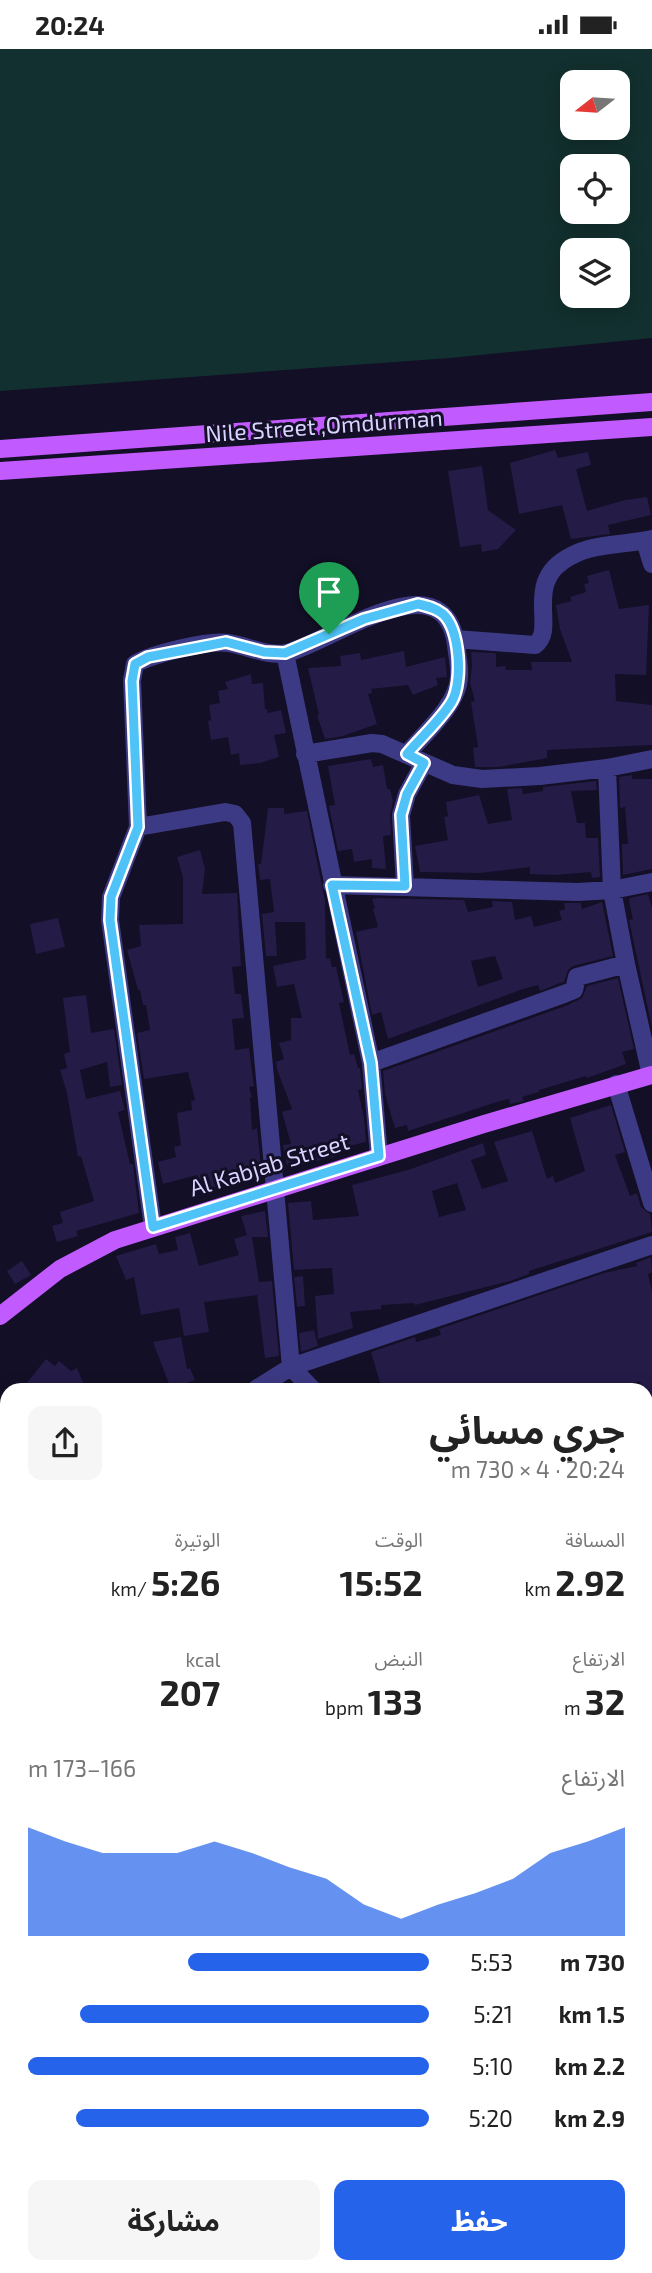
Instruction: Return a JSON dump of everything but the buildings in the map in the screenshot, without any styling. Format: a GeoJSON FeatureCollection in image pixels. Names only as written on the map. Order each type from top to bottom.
{"type":"FeatureCollection","features":[{"type":"Feature","properties":{"kind":"main road"},"geometry":{"type":"LineString","coordinates":[[0,449],[652,402]]}},
{"type":"Feature","properties":{"kind":"main road","name":"Nile Street ,Omdurman"},"geometry":{"type":"LineString","coordinates":[[0,471],[652,426]]}},
{"type":"Feature","properties":{"kind":"main road","name":"Al Kabjab Street"},"geometry":{"type":"LineString","coordinates":[[0,1316],[60,1269],[114,1240],[379,1156],[652,1075]]}},
{"type":"Feature","properties":{"kind":"street"},"geometry":{"type":"LineString","coordinates":[[455,639],[536,645],[545,632],[541,601],[549,575],[561,562],[588,549],[648,540],[652,564]]}},
{"type":"Feature","properties":{"kind":"street"},"geometry":{"type":"LineString","coordinates":[[153,1227],[110,920],[111,897],[138,827],[132,681],[135,664],[148,657],[226,642],[264,652],[285,653],[364,619],[418,604],[432,607],[443,614],[452,626],[460,678],[451,703],[407,754]]}},
{"type":"Feature","properties":{"kind":"street"},"geometry":{"type":"LineString","coordinates":[[285,653],[371,1063],[379,1156]]}},
{"type":"Feature","properties":{"kind":"street"},"geometry":{"type":"LineString","coordinates":[[305,754],[372,743],[393,747],[453,775],[482,779],[540,776],[607,768],[652,759]]}},
{"type":"Feature","properties":{"kind":"street"},"geometry":{"type":"LineString","coordinates":[[405,886],[401,815],[407,794],[424,763]]}},
{"type":"Feature","properties":{"kind":"street"},"geometry":{"type":"LineString","coordinates":[[607,768],[612,890],[652,1075]]}},
{"type":"Feature","properties":{"kind":"street"},"geometry":{"type":"LineString","coordinates":[[138,827],[225,813],[235,814],[242,823],[291,1367],[307,1383]]}},
{"type":"Feature","properties":{"kind":"street"},"geometry":{"type":"LineString","coordinates":[[332,885],[578,892],[612,890],[652,882]]}},
{"type":"Feature","properties":{"kind":"street"},"geometry":{"type":"LineString","coordinates":[[371,1063],[567,993],[574,990],[578,977],[626,964]]}},
{"type":"Feature","properties":{"kind":"street"},"geometry":{"type":"LineString","coordinates":[[616,1084],[652,1203]]}},
{"type":"Feature","properties":{"kind":"street"},"geometry":{"type":"LineString","coordinates":[[266,1383],[291,1367],[652,1245]]}},
{"type":"Feature","properties":{"kind":"green space"},"geometry":{"type":"Polygon","coordinates":[[[0,49],[652,49],[652,338],[450,358],[0,391],[0,49]]]}},
{"type":"Feature","properties":{"kind":"route"},"geometry":{"type":"LineString","coordinates":[[418,604],[432,607],[443,614],[452,626],[460,678],[451,703],[407,754],[424,763],[407,794],[401,815],[405,886],[332,885],[371,1063],[379,1156],[153,1227],[110,920],[111,897],[138,827],[132,681],[135,664],[148,657],[226,642],[264,652],[285,653],[329,634],[384,612],[418,604]]}}]}
